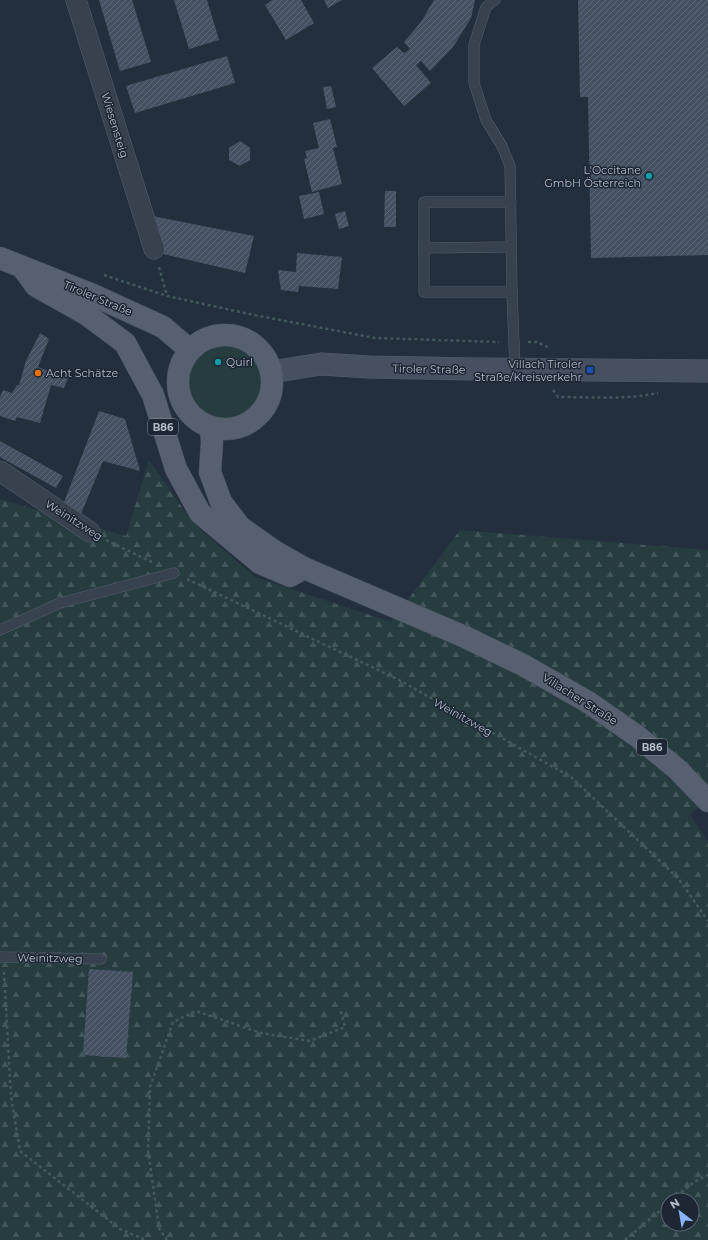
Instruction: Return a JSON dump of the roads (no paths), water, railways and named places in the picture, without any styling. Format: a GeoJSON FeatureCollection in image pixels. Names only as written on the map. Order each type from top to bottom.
{"type":"FeatureCollection","features":[{"type":"Feature","properties":{"kind":"main road","name":"Tiroler Straße"},"geometry":{"type":"LineString","coordinates":[[0,258],[93,295],[163,327],[190,350]]}},
{"type":"Feature","properties":{"kind":"main road","name":"B86"},"geometry":{"type":"LineString","coordinates":[[22,268],[36,286],[86,314],[126,343],[153,395],[176,469],[200,513],[260,563],[290,576],[304,568]]}},
{"type":"Feature","properties":{"kind":"main road"},"geometry":{"type":"LineString","coordinates":[[223,334],[243,338],[255,346],[264,356],[271,372],[272,386],[269,399],[262,411],[254,418],[240,426],[227,429],[211,427],[197,420],[186,410],[180,397],[177,381],[181,364],[190,350],[202,340],[211,336],[223,334]]}},
{"type":"Feature","properties":{"kind":"main road","name":"Tiroler Straße"},"geometry":{"type":"LineString","coordinates":[[271,372],[321,364],[369,367],[708,371]]}},
{"type":"Feature","properties":{"kind":"main road","name":"B86"},"geometry":{"type":"LineString","coordinates":[[211,427],[212,443],[210,472],[221,502],[240,528],[274,551],[304,568]]}},
{"type":"Feature","properties":{"kind":"main road","name":"Villacher Straße"},"geometry":{"type":"LineString","coordinates":[[304,568],[465,637],[523,665],[588,702],[637,736],[677,769],[708,801]]}},
{"type":"Feature","properties":{"kind":"street","name":"Wiesensteig"},"geometry":{"type":"LineString","coordinates":[[76,0],[154,249]]}},
{"type":"Feature","properties":{"kind":"street","name":"Weinitzweg"},"geometry":{"type":"LineString","coordinates":[[0,471],[90,532]]}},
{"type":"Feature","properties":{"kind":"lane"},"geometry":{"type":"LineString","coordinates":[[495,0],[486,7],[474,45],[474,83],[486,120],[502,146],[510,166],[515,369]]}},
{"type":"Feature","properties":{"kind":"lane"},"geometry":{"type":"LineString","coordinates":[[511,202],[424,202],[424,292],[512,292]]}},
{"type":"Feature","properties":{"kind":"lane"},"geometry":{"type":"LineString","coordinates":[[424,248],[511,247]]}},
{"type":"Feature","properties":{"kind":"lane"},"geometry":{"type":"LineString","coordinates":[[0,630],[60,603],[174,573]]}},
{"type":"Feature","properties":{"kind":"lane","name":"Weinitzweg"},"geometry":{"type":"LineString","coordinates":[[2,957],[101,959]]}},
{"type":"Feature","properties":{"kind":"place","name":"L'Occitane GmbH Österreich"},"geometry":{"type":"Point","coordinates":[649,176]}},
{"type":"Feature","properties":{"kind":"place","name":"Quirl"},"geometry":{"type":"Point","coordinates":[218,362]}},
{"type":"Feature","properties":{"kind":"place","name":"Villach Tiroler Straße/Kreisverkehr"},"geometry":{"type":"Point","coordinates":[590,370]}},
{"type":"Feature","properties":{"kind":"place","name":"Acht Schätze"},"geometry":{"type":"Point","coordinates":[38,373]}}]}
